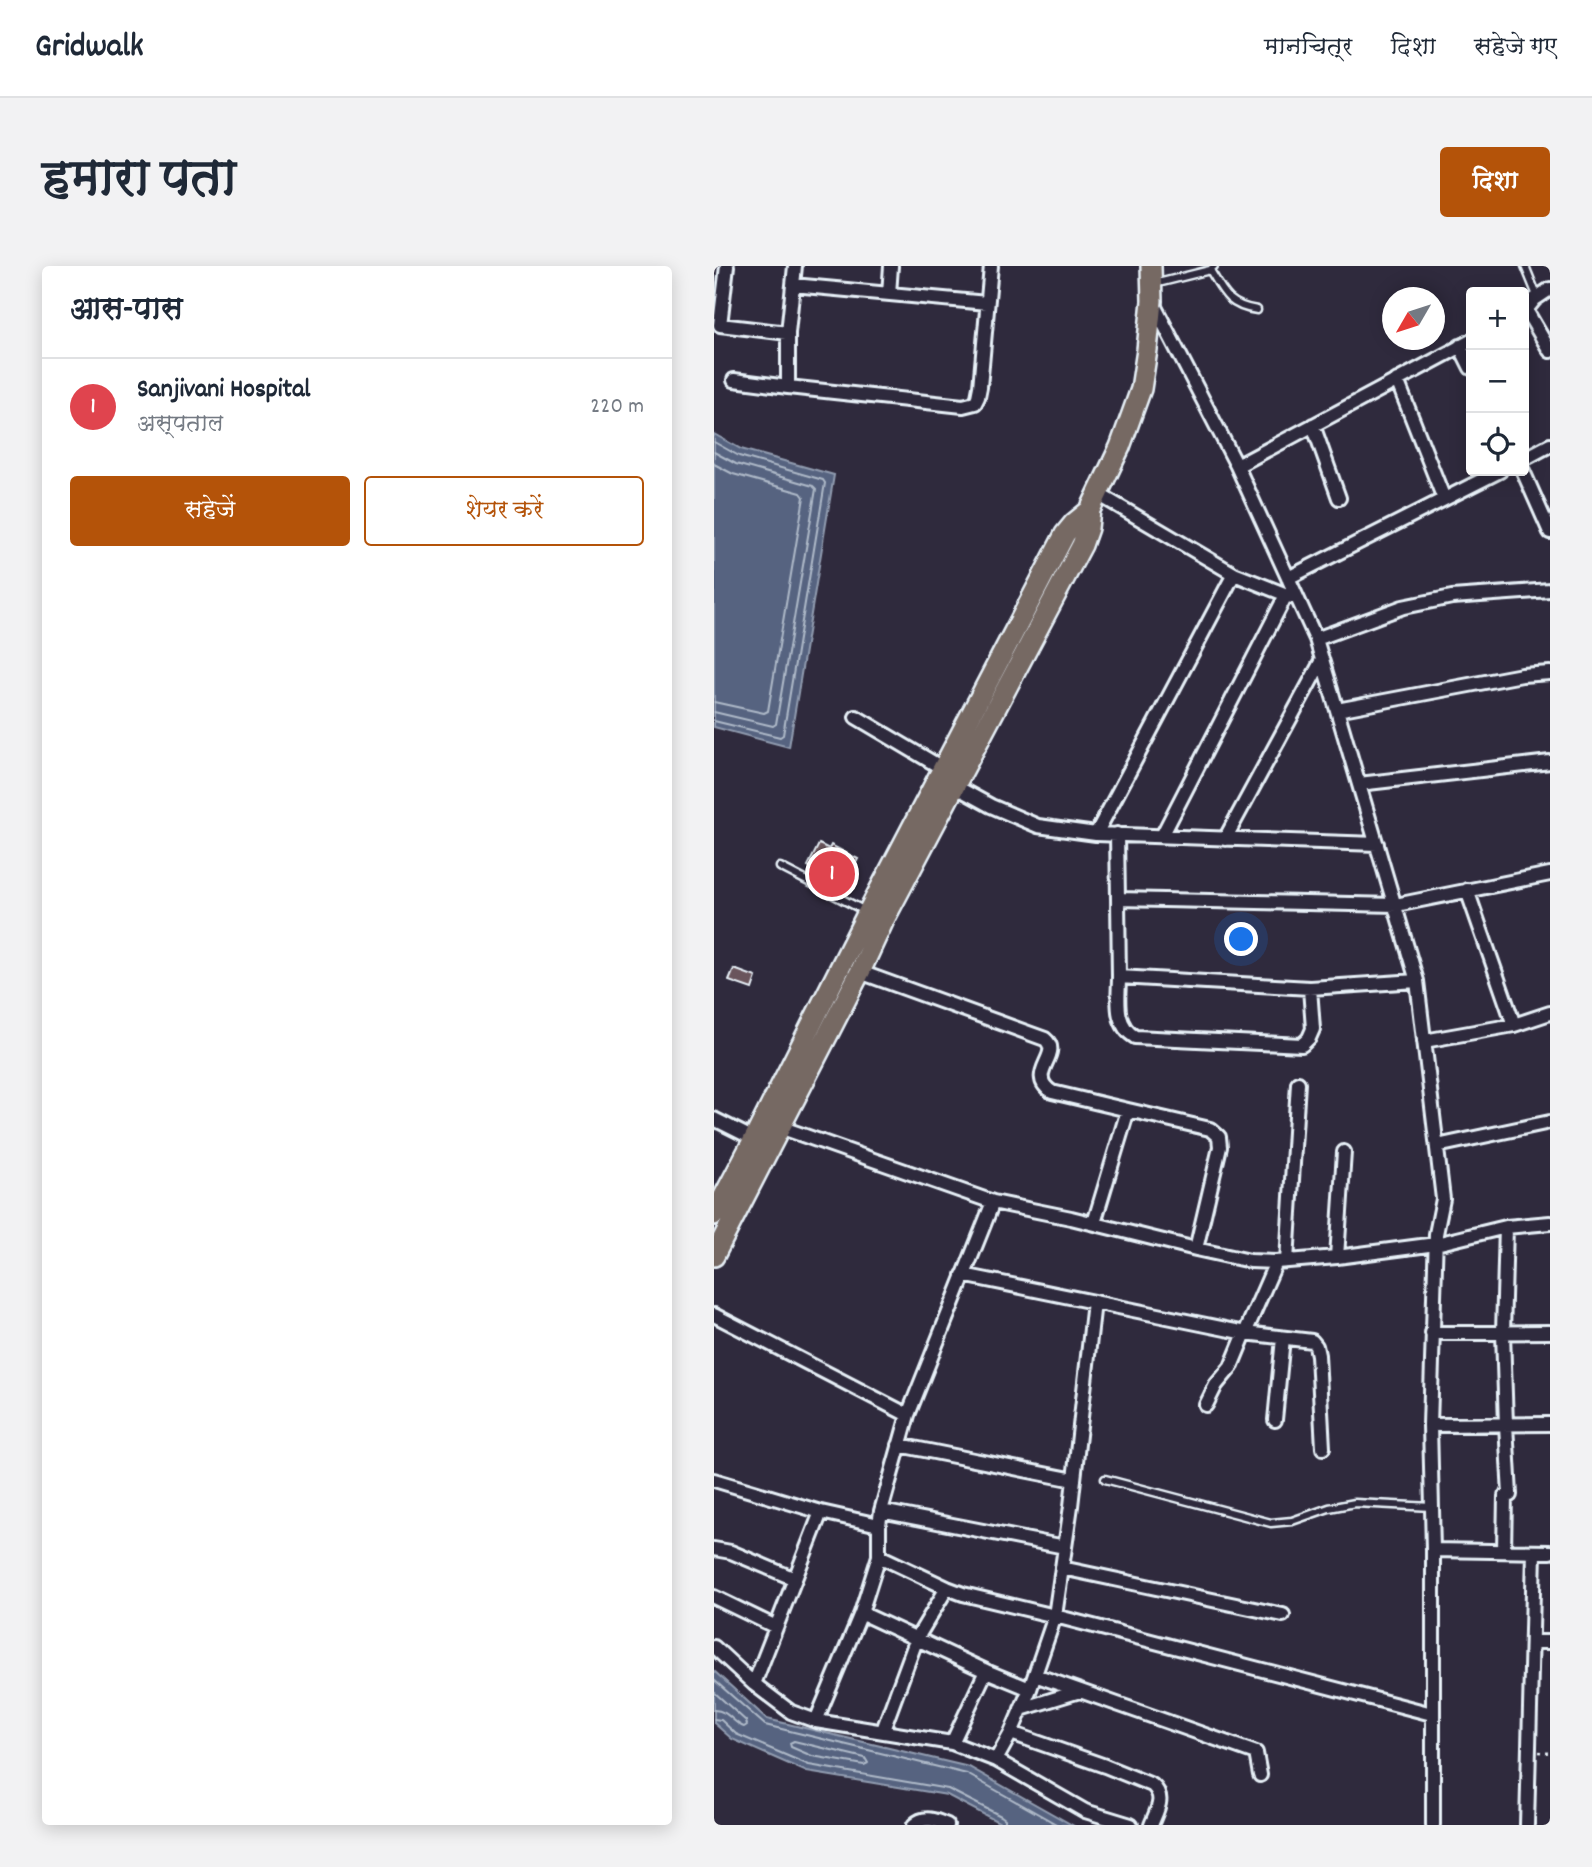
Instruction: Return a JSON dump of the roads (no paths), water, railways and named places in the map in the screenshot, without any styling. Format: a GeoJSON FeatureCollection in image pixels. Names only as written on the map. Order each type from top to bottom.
{"type":"FeatureCollection","features":[{"type":"Feature","properties":{"kind":"highway"},"geometry":{"type":"LineString","coordinates":[[771,1124],[860,972],[876,916],[957,782],[1082,545],[1094,502],[1120,447],[1141,389],[1152,284]]}},
{"type":"Feature","properties":{"kind":"highway"},"geometry":{"type":"LineString","coordinates":[[714,1256],[771,1124],[876,916],[940,772],[1065,534],[1094,502]]}},
{"type":"Feature","properties":{"kind":"highway"},"geometry":{"type":"LineString","coordinates":[[714,1215],[762,1144]]}},
{"type":"Feature","properties":{"kind":"street"},"geometry":{"type":"LineString","coordinates":[[727,266],[717,325],[788,332]]}},
{"type":"Feature","properties":{"kind":"street"},"geometry":{"type":"LineString","coordinates":[[788,387],[788,332],[795,266]]}},
{"type":"Feature","properties":{"kind":"street"},"geometry":{"type":"LineString","coordinates":[[889,294],[891,266]]}},
{"type":"Feature","properties":{"kind":"street"},"geometry":{"type":"LineString","coordinates":[[734,380],[963,406],[975,403],[980,387],[991,266]]}},
{"type":"Feature","properties":{"kind":"street"},"geometry":{"type":"LineString","coordinates":[[1152,284],[1288,578],[1292,597],[1316,639],[1418,981],[1443,1199],[1436,1234],[1430,1425],[1433,1825]]}},
{"type":"Feature","properties":{"kind":"street"},"geometry":{"type":"LineString","coordinates":[[793,285],[987,303]]}},
{"type":"Feature","properties":{"kind":"street"},"geometry":{"type":"LineString","coordinates":[[1529,307],[1550,289]]}},
{"type":"Feature","properties":{"kind":"street"},"geometry":{"type":"LineString","coordinates":[[1529,317],[1550,351]]}},
{"type":"Feature","properties":{"kind":"street"},"geometry":{"type":"LineString","coordinates":[[1237,466],[1466,344]]}},
{"type":"Feature","properties":{"kind":"street"},"geometry":{"type":"LineString","coordinates":[[1398,380],[1444,499]]}},
{"type":"Feature","properties":{"kind":"street"},"geometry":{"type":"LineString","coordinates":[[1313,425],[1339,498]]}},
{"type":"Feature","properties":{"kind":"street"},"geometry":{"type":"LineString","coordinates":[[1529,456],[1550,445]]}},
{"type":"Feature","properties":{"kind":"street"},"geometry":{"type":"LineString","coordinates":[[1288,578],[1490,476]]}},
{"type":"Feature","properties":{"kind":"street"},"geometry":{"type":"LineString","coordinates":[[1524,476],[1550,531]]}},
{"type":"Feature","properties":{"kind":"street"},"geometry":{"type":"LineString","coordinates":[[1094,502],[1234,574],[1292,597]]}},
{"type":"Feature","properties":{"kind":"street"},"geometry":{"type":"LineString","coordinates":[[1096,834],[1234,574]]}},
{"type":"Feature","properties":{"kind":"street"},"geometry":{"type":"LineString","coordinates":[[1316,639],[1403,607],[1452,597],[1550,590]]}},
{"type":"Feature","properties":{"kind":"street"},"geometry":{"type":"LineString","coordinates":[[1162,836],[1292,597]]}},
{"type":"Feature","properties":{"kind":"street"},"geometry":{"type":"LineString","coordinates":[[1225,839],[1322,660]]}},
{"type":"Feature","properties":{"kind":"street"},"geometry":{"type":"LineString","coordinates":[[1337,710],[1522,675],[1550,673]]}},
{"type":"Feature","properties":{"kind":"street"},"geometry":{"type":"LineString","coordinates":[[856,717],[992,806],[1038,826],[1096,834],[1377,844]]}},
{"type":"Feature","properties":{"kind":"street"},"geometry":{"type":"LineString","coordinates":[[1359,784],[1550,762]]}},
{"type":"Feature","properties":{"kind":"street"},"geometry":{"type":"LineString","coordinates":[[1117,834],[1119,1019],[1127,1032],[1135,1037],[1302,1045],[1313,1029],[1310,988]]}},
{"type":"Feature","properties":{"kind":"street"},"geometry":{"type":"LineString","coordinates":[[1118,899],[1396,905],[1550,874]]}},
{"type":"Feature","properties":{"kind":"street"},"geometry":{"type":"LineString","coordinates":[[1467,890],[1514,1025]]}},
{"type":"Feature","properties":{"kind":"street"},"geometry":{"type":"LineString","coordinates":[[860,972],[1045,1039],[1051,1048],[1041,1076],[1045,1087],[1052,1092],[1210,1129],[1219,1137],[1220,1147],[1196,1249]]}},
{"type":"Feature","properties":{"kind":"street"},"geometry":{"type":"LineString","coordinates":[[1119,977],[1310,988],[1418,981]]}},
{"type":"Feature","properties":{"kind":"street"},"geometry":{"type":"LineString","coordinates":[[1424,1041],[1514,1025],[1550,1013]]}},
{"type":"Feature","properties":{"kind":"street"},"geometry":{"type":"LineString","coordinates":[[1206,1405],[1216,1385],[1231,1367],[1245,1333],[1282,1262],[1298,1083]]}},
{"type":"Feature","properties":{"kind":"street"},"geometry":{"type":"LineString","coordinates":[[1094,1223],[1128,1111]]}},
{"type":"Feature","properties":{"kind":"street"},"geometry":{"type":"LineString","coordinates":[[714,1119],[762,1144]]}},
{"type":"Feature","properties":{"kind":"street"},"geometry":{"type":"LineString","coordinates":[[1437,1146],[1550,1122]]}},
{"type":"Feature","properties":{"kind":"street"},"geometry":{"type":"LineString","coordinates":[[771,1124],[992,1202],[1094,1223],[1250,1261],[1282,1262],[1337,1257],[1436,1244],[1506,1227],[1550,1223]]}},
{"type":"Feature","properties":{"kind":"street"},"geometry":{"type":"LineString","coordinates":[[1337,1257],[1344,1152]]}},
{"type":"Feature","properties":{"kind":"street"},"geometry":{"type":"LineString","coordinates":[[816,1721],[861,1613],[879,1556],[880,1518],[908,1415],[992,1202]]}},
{"type":"Feature","properties":{"kind":"street"},"geometry":{"type":"LineString","coordinates":[[1504,1551],[1508,1495],[1503,1333],[1506,1227]]}},
{"type":"Feature","properties":{"kind":"street"},"geometry":{"type":"LineString","coordinates":[[964,1275],[1245,1333],[1312,1341],[1316,1346],[1323,1448]]}},
{"type":"Feature","properties":{"kind":"street"},"geometry":{"type":"LineString","coordinates":[[996,1760],[1030,1689],[1055,1616],[1094,1302]]}},
{"type":"Feature","properties":{"kind":"street"},"geometry":{"type":"LineString","coordinates":[[714,1315],[908,1415]]}},
{"type":"Feature","properties":{"kind":"street"},"geometry":{"type":"LineString","coordinates":[[1432,1333],[1550,1332]]}},
{"type":"Feature","properties":{"kind":"street"},"geometry":{"type":"LineString","coordinates":[[1275,1420],[1283,1338]]}},
{"type":"Feature","properties":{"kind":"street"},"geometry":{"type":"LineString","coordinates":[[1430,1425],[1550,1424]]}},
{"type":"Feature","properties":{"kind":"street"},"geometry":{"type":"LineString","coordinates":[[899,1445],[1074,1480]]}},
{"type":"Feature","properties":{"kind":"street"},"geometry":{"type":"LineString","coordinates":[[714,1480],[821,1512],[880,1518],[1065,1547]]}},
{"type":"Feature","properties":{"kind":"street"},"geometry":{"type":"LineString","coordinates":[[754,1684],[821,1512]]}},
{"type":"Feature","properties":{"kind":"street"},"geometry":{"type":"LineString","coordinates":[[714,1549],[730,1552],[795,1579]]}},
{"type":"Feature","properties":{"kind":"street"},"geometry":{"type":"LineString","coordinates":[[1433,1550],[1550,1552]]}},
{"type":"Feature","properties":{"kind":"street"},"geometry":{"type":"LineString","coordinates":[[1528,1825],[1534,1552]]}},
{"type":"Feature","properties":{"kind":"street"},"geometry":{"type":"LineString","coordinates":[[879,1556],[963,1594],[1432,1714]]}},
{"type":"Feature","properties":{"kind":"street"},"geometry":{"type":"LineString","coordinates":[[1062,1568],[1283,1615]]}},
{"type":"Feature","properties":{"kind":"street"},"geometry":{"type":"LineString","coordinates":[[883,1730],[917,1638],[947,1588]]}},
{"type":"Feature","properties":{"kind":"street"},"geometry":{"type":"LineString","coordinates":[[714,1597],[776,1627]]}},
{"type":"Feature","properties":{"kind":"street"},"geometry":{"type":"LineString","coordinates":[[861,1613],[1030,1689]]}},
{"type":"Feature","properties":{"kind":"street"},"geometry":{"type":"LineString","coordinates":[[1532,1642],[1550,1642]]}},
{"type":"Feature","properties":{"kind":"street"},"geometry":{"type":"LineString","coordinates":[[714,1647],[791,1713],[816,1721],[952,1743],[996,1760],[1085,1811],[1131,1825]]}},
{"type":"Feature","properties":{"kind":"street"},"geometry":{"type":"LineString","coordinates":[[952,1743],[986,1671]]}},
{"type":"Feature","properties":{"kind":"street"},"geometry":{"type":"LineString","coordinates":[[1035,1675],[1256,1753],[1260,1775]]}},
{"type":"Feature","properties":{"kind":"street"},"geometry":{"type":"LineString","coordinates":[[1021,1709],[1080,1691]]}},
{"type":"Feature","properties":{"kind":"street"},"geometry":{"type":"LineString","coordinates":[[1011,1733],[1152,1785],[1160,1796],[1160,1802],[1151,1825]]}},
{"type":"Feature","properties":{"kind":"street"},"geometry":{"type":"LineString","coordinates":[[914,1825],[925,1818],[947,1825]]}},
{"type":"Feature","properties":{"kind":"lane"},"geometry":{"type":"LineString","coordinates":[[1525,266],[1538,298]]}},
{"type":"Feature","properties":{"kind":"lane"},"geometry":{"type":"LineString","coordinates":[[1152,284],[1212,268],[1229,300],[1242,308],[1257,310]]}},
{"type":"Feature","properties":{"kind":"lane"},"geometry":{"type":"LineString","coordinates":[[780,867],[876,916]]}},
{"type":"Feature","properties":{"kind":"lane"},"geometry":{"type":"LineString","coordinates":[[1105,1479],[1270,1523],[1292,1521],[1329,1508],[1355,1503],[1432,1507]]}},
{"type":"Feature","properties":{"kind":"water"},"geometry":{"type":"Polygon","coordinates":[[[714,434],[741,449],[834,475],[789,747],[714,727],[714,434]]]}},
{"type":"Feature","properties":{"kind":"water"},"geometry":{"type":"Polygon","coordinates":[[[714,1671],[767,1719],[969,1767],[1072,1825],[1004,1825],[947,1795],[807,1772],[732,1739],[714,1723],[714,1671]]]}},
{"type":"Feature","properties":{"kind":"place","name":"Sanjivani Hospital"},"geometry":{"type":"Point","coordinates":[832,874]}}]}
